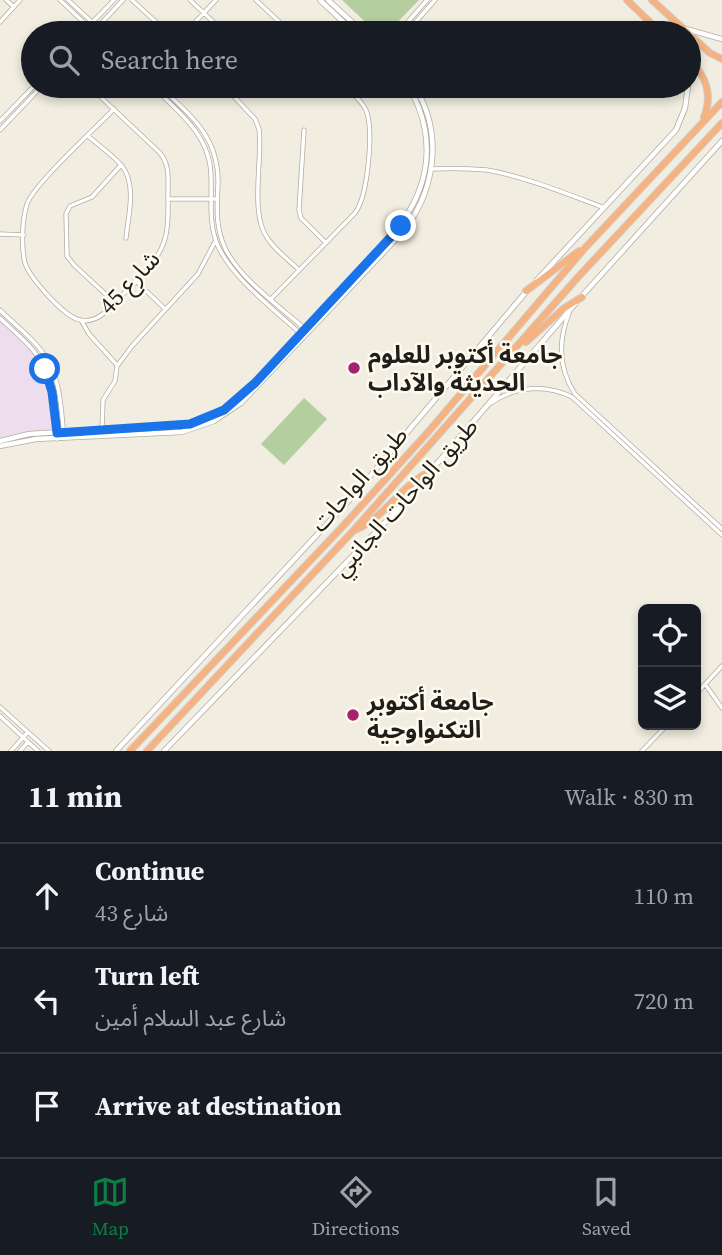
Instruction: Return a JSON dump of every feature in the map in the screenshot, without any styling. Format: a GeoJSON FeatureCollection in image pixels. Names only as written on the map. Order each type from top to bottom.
{"type":"FeatureCollection","features":[{"type":"Feature","properties":{"kind":"highway"},"geometry":{"type":"LineString","coordinates":[[627,0],[649,21]]}},
{"type":"Feature","properties":{"kind":"highway"},"geometry":{"type":"LineString","coordinates":[[652,0],[675,21]]}},
{"type":"Feature","properties":{"kind":"highway"},"geometry":{"type":"LineString","coordinates":[[701,45],[722,59]]}},
{"type":"Feature","properties":{"kind":"highway"},"geometry":{"type":"LineString","coordinates":[[701,73],[708,91],[708,108],[701,124]]}},
{"type":"Feature","properties":{"kind":"highway","name":"طريق الواحات"},"geometry":{"type":"LineString","coordinates":[[130,751],[344,525],[420,441],[584,249],[722,102]]}},
{"type":"Feature","properties":{"kind":"highway","name":"طريق الواحات"},"geometry":{"type":"LineString","coordinates":[[147,751],[353,531],[519,347],[579,276],[722,123]]}},
{"type":"Feature","properties":{"kind":"highway"},"geometry":{"type":"LineString","coordinates":[[526,291],[541,282],[569,257],[584,249]]}},
{"type":"Feature","properties":{"kind":"highway"},"geometry":{"type":"LineString","coordinates":[[519,347],[582,297]]}},
{"type":"Feature","properties":{"kind":"highway"},"geometry":{"type":"LineString","coordinates":[[353,531],[366,525],[427,473]]}},
{"type":"Feature","properties":{"kind":"highway"},"geometry":{"type":"LineString","coordinates":[[172,708],[174,713],[181,715]]}},
{"type":"Feature","properties":{"kind":"highway"},"geometry":{"type":"LineString","coordinates":[[160,720],[166,723],[168,729]]}},
{"type":"Feature","properties":{"kind":"street"},"geometry":{"type":"LineString","coordinates":[[6,0],[14,7]]}},
{"type":"Feature","properties":{"kind":"street"},"geometry":{"type":"LineString","coordinates":[[0,22],[20,0]]}},
{"type":"Feature","properties":{"kind":"street"},"geometry":{"type":"LineString","coordinates":[[60,0],[82,21]]}},
{"type":"Feature","properties":{"kind":"street"},"geometry":{"type":"LineString","coordinates":[[68,0],[90,21]]}},
{"type":"Feature","properties":{"kind":"street"},"geometry":{"type":"LineString","coordinates":[[94,21],[114,0]]}},
{"type":"Feature","properties":{"kind":"street"},"geometry":{"type":"LineString","coordinates":[[103,21],[123,0]]}},
{"type":"Feature","properties":{"kind":"street"},"geometry":{"type":"LineString","coordinates":[[132,0],[155,21]]}},
{"type":"Feature","properties":{"kind":"street"},"geometry":{"type":"LineString","coordinates":[[190,0],[212,21]]}},
{"type":"Feature","properties":{"kind":"street"},"geometry":{"type":"LineString","coordinates":[[196,21],[216,0]]}},
{"type":"Feature","properties":{"kind":"street"},"geometry":{"type":"LineString","coordinates":[[256,0],[278,21]]}},
{"type":"Feature","properties":{"kind":"street"},"geometry":{"type":"LineString","coordinates":[[320,0],[342,21]]}},
{"type":"Feature","properties":{"kind":"street"},"geometry":{"type":"LineString","coordinates":[[328,0],[351,21]]}},
{"type":"Feature","properties":{"kind":"street"},"geometry":{"type":"LineString","coordinates":[[412,21],[427,0]]}},
{"type":"Feature","properties":{"kind":"street"},"geometry":{"type":"LineString","coordinates":[[413,21],[435,0]]}},
{"type":"Feature","properties":{"kind":"street"},"geometry":{"type":"LineString","coordinates":[[701,35],[722,39]]}},
{"type":"Feature","properties":{"kind":"street"},"geometry":{"type":"LineString","coordinates":[[0,121],[22,98]]}},
{"type":"Feature","properties":{"kind":"street"},"geometry":{"type":"LineString","coordinates":[[0,130],[31,98]]}},
{"type":"Feature","properties":{"kind":"street","name":"شارع 45"},"geometry":{"type":"LineString","coordinates":[[102,98],[163,156],[167,167],[166,229],[163,246],[154,260],[99,317],[81,320],[71,316],[30,274],[24,257],[26,208],[34,192],[114,110]]}},
{"type":"Feature","properties":{"kind":"street"},"geometry":{"type":"LineString","coordinates":[[164,98],[192,125],[201,139],[210,162],[211,224],[216,240],[232,268],[304,332]]}},
{"type":"Feature","properties":{"kind":"street"},"geometry":{"type":"LineString","coordinates":[[172,98],[197,122],[208,137],[216,163],[217,224],[225,248],[239,269],[260,292],[272,298],[304,332]]}},
{"type":"Feature","properties":{"kind":"street"},"geometry":{"type":"LineString","coordinates":[[235,98],[255,120],[258,129],[259,212],[263,231],[299,270]]}},
{"type":"Feature","properties":{"kind":"street"},"geometry":{"type":"LineString","coordinates":[[272,298],[355,213],[362,202],[366,189],[369,121],[364,106],[356,98]]}},
{"type":"Feature","properties":{"kind":"street"},"geometry":{"type":"LineString","coordinates":[[397,234],[420,193],[427,156],[424,121],[416,98]]}},
{"type":"Feature","properties":{"kind":"street"},"geometry":{"type":"LineString","coordinates":[[0,443],[102,431],[181,426],[216,414],[245,392],[397,234],[422,202],[431,169],[430,128],[421,98]]}},
{"type":"Feature","properties":{"kind":"street"},"geometry":{"type":"LineString","coordinates":[[116,751],[354,495],[526,291],[676,130],[686,98]]}},
{"type":"Feature","properties":{"kind":"street"},"geometry":{"type":"LineString","coordinates":[[304,130],[299,210],[304,221],[326,243]]}},
{"type":"Feature","properties":{"kind":"street"},"geometry":{"type":"LineString","coordinates":[[88,136],[121,165],[130,186],[126,238]]}},
{"type":"Feature","properties":{"kind":"street","name":"طريق الواحات الجانبي"},"geometry":{"type":"LineString","coordinates":[[164,751],[387,520],[571,308],[722,141]]}},
{"type":"Feature","properties":{"kind":"street"},"geometry":{"type":"LineString","coordinates":[[114,302],[69,260],[66,247],[66,214],[70,206],[92,197],[121,165]]}},
{"type":"Feature","properties":{"kind":"street"},"geometry":{"type":"LineString","coordinates":[[431,169],[466,168],[489,171],[602,207]]}},
{"type":"Feature","properties":{"kind":"street"},"geometry":{"type":"LineString","coordinates":[[167,199],[217,199]]}},
{"type":"Feature","properties":{"kind":"street"},"geometry":{"type":"LineString","coordinates":[[0,234],[24,235]]}},
{"type":"Feature","properties":{"kind":"street"},"geometry":{"type":"LineString","coordinates":[[102,431],[103,400],[116,381],[117,366],[198,274],[216,240]]}},
{"type":"Feature","properties":{"kind":"street"},"geometry":{"type":"LineString","coordinates":[[135,280],[165,309]]}},
{"type":"Feature","properties":{"kind":"street"},"geometry":{"type":"LineString","coordinates":[[571,308],[564,328],[561,353],[566,377],[575,394],[721,532]]}},
{"type":"Feature","properties":{"kind":"street"},"geometry":{"type":"LineString","coordinates":[[0,310],[38,346],[51,366],[59,390],[60,436]]}},
{"type":"Feature","properties":{"kind":"street"},"geometry":{"type":"LineString","coordinates":[[0,318],[32,349],[45,369],[60,436]]}},
{"type":"Feature","properties":{"kind":"street"},"geometry":{"type":"LineString","coordinates":[[81,320],[89,334],[117,366]]}},
{"type":"Feature","properties":{"kind":"street"},"geometry":{"type":"LineString","coordinates":[[60,436],[170,433],[204,426],[242,402],[304,332]]}},
{"type":"Feature","properties":{"kind":"street"},"geometry":{"type":"LineString","coordinates":[[489,404],[526,388],[553,390],[572,397],[721,532]]}},
{"type":"Feature","properties":{"kind":"street"},"geometry":{"type":"LineString","coordinates":[[701,688],[722,666]]}},
{"type":"Feature","properties":{"kind":"street"},"geometry":{"type":"LineString","coordinates":[[705,684],[722,708]]}},
{"type":"Feature","properties":{"kind":"street"},"geometry":{"type":"LineString","coordinates":[[0,707],[49,751]]}},
{"type":"Feature","properties":{"kind":"street"},"geometry":{"type":"LineString","coordinates":[[0,716],[38,751]]}},
{"type":"Feature","properties":{"kind":"street"},"geometry":{"type":"LineString","coordinates":[[642,751],[662,730]]}},
{"type":"Feature","properties":{"kind":"street"},"geometry":{"type":"LineString","coordinates":[[11,751],[28,732]]}},
{"type":"Feature","properties":{"kind":"street"},"geometry":{"type":"LineString","coordinates":[[20,751],[33,737]]}},
{"type":"Feature","properties":{"kind":"shaded area"},"geometry":{"type":"Polygon","coordinates":[[[0,314],[34,347],[50,371],[60,436],[25,437],[0,443],[0,314]]]}},
{"type":"Feature","properties":{"kind":"green space"},"geometry":{"type":"Polygon","coordinates":[[[342,0],[419,0],[399,21],[364,21],[342,0]]]}},
{"type":"Feature","properties":{"kind":"green space"},"geometry":{"type":"Polygon","coordinates":[[[304,398],[327,419],[284,465],[261,444],[304,398]]]}},
{"type":"Feature","properties":{"kind":"place","name":"جامعة أكتوبر للعلوم الحديثة والآداب"},"geometry":{"type":"Point","coordinates":[354,368]}},
{"type":"Feature","properties":{"kind":"place","name":"جامعة أكتوبر التكنواوجية"},"geometry":{"type":"Point","coordinates":[353,715]}},
{"type":"Feature","properties":{"kind":"route"},"geometry":{"type":"LineString","coordinates":[[45,369],[52,392],[57,433],[181,426],[208,418],[224,410],[255,383],[401,226]]}}]}
